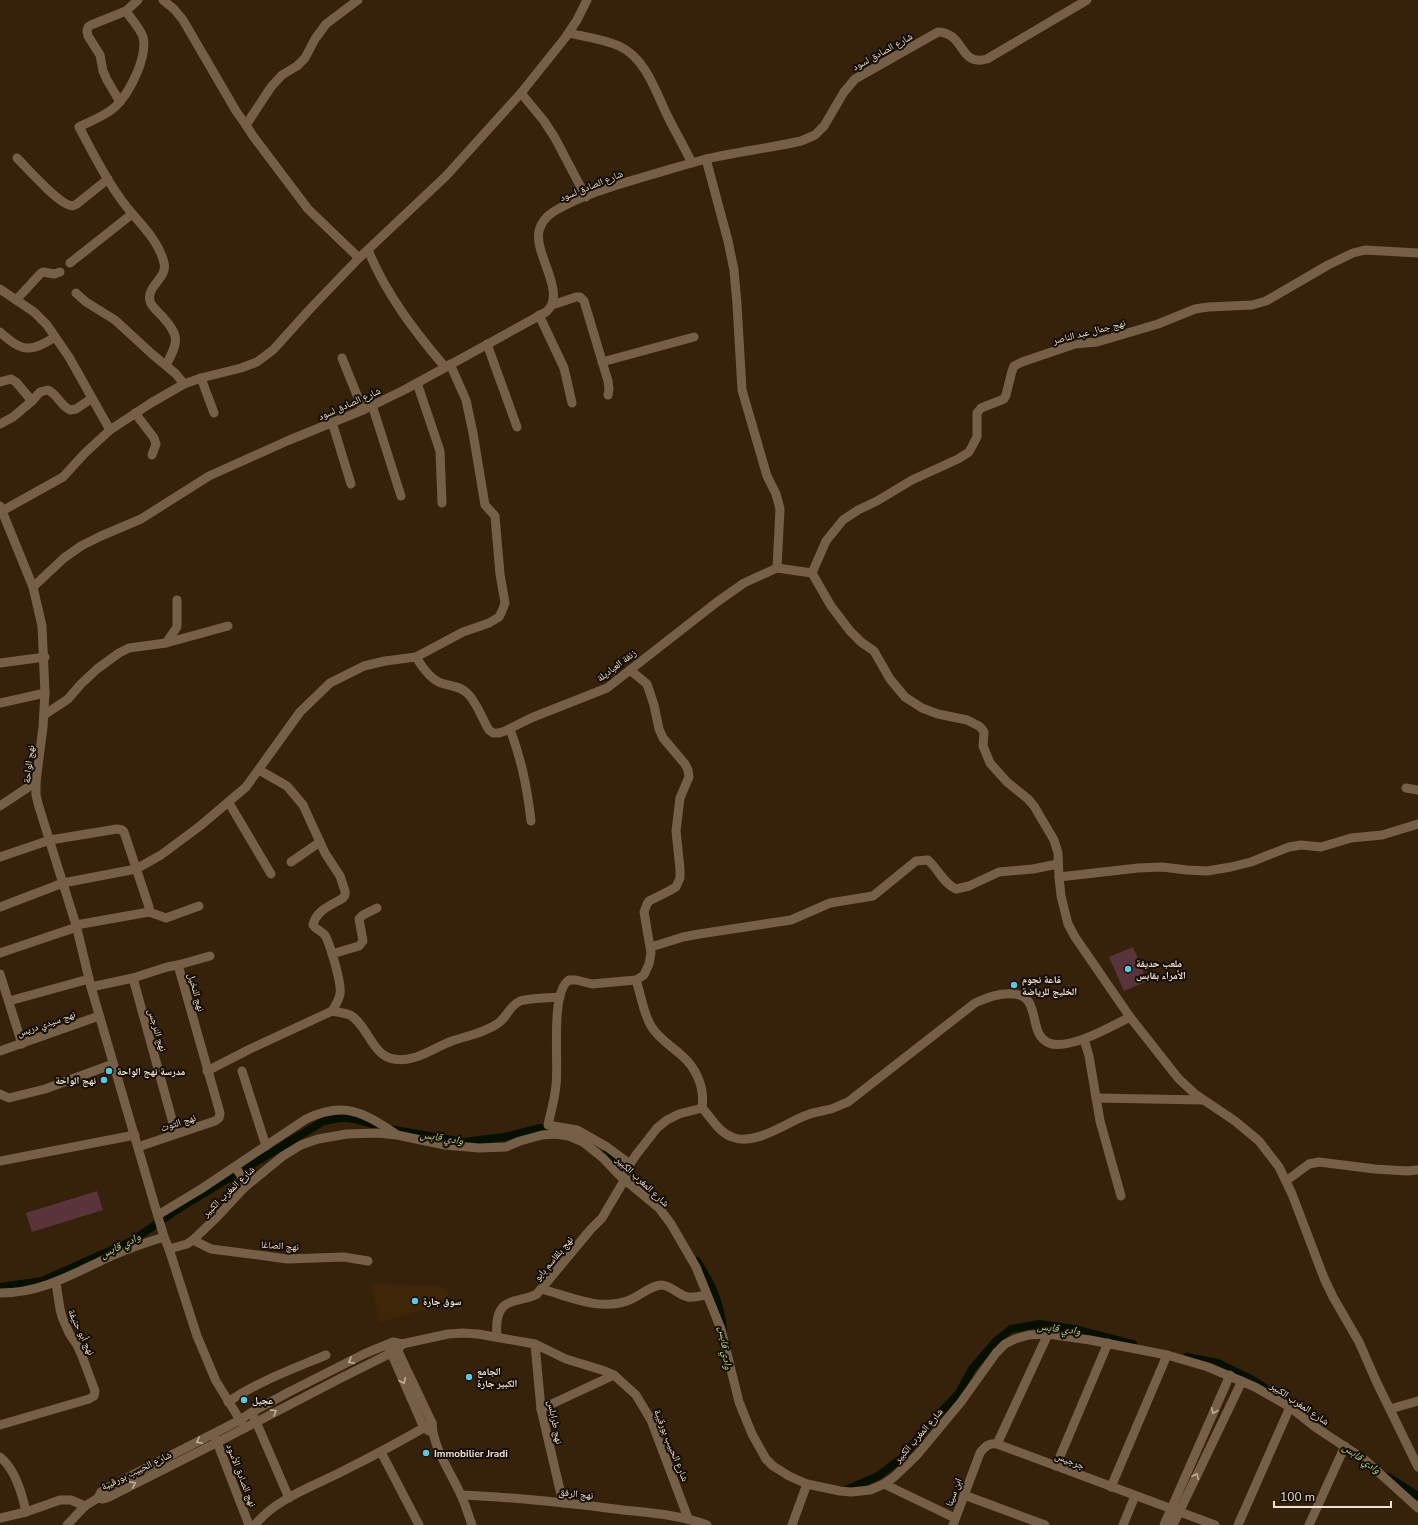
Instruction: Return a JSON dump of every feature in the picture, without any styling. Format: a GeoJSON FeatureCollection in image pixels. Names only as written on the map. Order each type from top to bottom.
{"type":"FeatureCollection","features":[{"type":"Feature","properties":{"kind":"street"},"geometry":{"type":"LineString","coordinates":[[120,102],[107,80],[103,71],[100,56],[88,36],[87,31],[88,27],[91,25],[126,11],[138,0]]}},
{"type":"Feature","properties":{"kind":"street"},"geometry":{"type":"LineString","coordinates":[[163,0],[184,20],[236,110],[253,136],[308,209],[359,258]]}},
{"type":"Feature","properties":{"kind":"street"},"geometry":{"type":"LineString","coordinates":[[246,125],[271,87],[282,75],[297,66],[304,58],[326,24],[358,0]]}},
{"type":"Feature","properties":{"kind":"street"},"geometry":{"type":"LineString","coordinates":[[1,509],[67,474],[85,453],[110,430],[135,413],[184,384],[250,365],[266,356],[273,350],[359,258],[446,176],[521,93],[569,33],[587,0]]}},
{"type":"Feature","properties":{"kind":"street","name":"شارع الصادق لسود"},"geometry":{"type":"LineString","coordinates":[[33,587],[64,558],[82,546],[141,519],[209,476],[363,410],[417,383],[550,308],[552,305],[553,288],[539,243],[539,232],[541,224],[552,212],[618,185],[706,159],[801,141],[815,135],[829,119],[844,92],[854,79],[938,32],[945,32],[951,35],[967,56],[972,60],[978,61],[986,59],[1087,0]]}},
{"type":"Feature","properties":{"kind":"street"},"geometry":{"type":"LineString","coordinates":[[126,11],[142,35],[144,48],[140,65],[127,92],[120,102],[114,108],[79,127],[98,163],[120,198],[152,238],[165,265],[163,275],[150,293],[150,300],[154,309],[170,326],[175,336],[176,344],[166,366]]}},
{"type":"Feature","properties":{"kind":"street"},"geometry":{"type":"LineString","coordinates":[[569,33],[619,46],[633,55],[641,63],[692,163]]}},
{"type":"Feature","properties":{"kind":"street"},"geometry":{"type":"LineString","coordinates":[[521,93],[544,121],[555,138],[586,197]]}},
{"type":"Feature","properties":{"kind":"street"},"geometry":{"type":"LineString","coordinates":[[17,158],[58,198],[68,205],[73,206],[78,203],[108,179]]}},
{"type":"Feature","properties":{"kind":"street"},"geometry":{"type":"LineString","coordinates":[[706,159],[734,270],[742,390],[764,469],[776,494],[780,508],[777,568],[812,573],[831,606],[850,631],[861,642],[874,651],[890,679],[905,697],[922,708],[938,714],[968,720],[982,729],[984,732],[983,746],[990,763],[1007,782],[1028,799],[1034,806],[1054,840],[1058,853],[1061,896],[1068,924],[1075,938],[1130,1017],[1178,1078],[1195,1094],[1235,1121],[1259,1141],[1279,1167],[1332,1297],[1359,1342],[1418,1467]]}},
{"type":"Feature","properties":{"kind":"street"},"geometry":{"type":"LineString","coordinates":[[70,262],[132,214]]}},
{"type":"Feature","properties":{"kind":"street"},"geometry":{"type":"LineString","coordinates":[[0,906],[63,883],[136,869],[161,855],[246,788],[300,712],[330,683],[364,666],[385,661],[416,657],[463,632],[489,623],[499,617],[505,603],[500,574],[495,516],[484,505],[473,433],[466,400],[448,366],[425,344],[383,282],[368,250]]}},
{"type":"Feature","properties":{"kind":"street","name":"نهج جمال عبد الناصر"},"geometry":{"type":"LineString","coordinates":[[812,573],[826,541],[843,520],[912,480],[958,459],[969,452],[977,437],[977,413],[981,408],[1004,399],[1014,366],[1076,344],[1097,342],[1158,324],[1195,309],[1252,305],[1266,301],[1328,265],[1359,251],[1365,250],[1418,253]]}},
{"type":"Feature","properties":{"kind":"street"},"geometry":{"type":"LineString","coordinates":[[16,300],[41,273],[54,274],[60,272]]}},
{"type":"Feature","properties":{"kind":"street"},"geometry":{"type":"LineString","coordinates":[[0,290],[40,317],[69,358],[110,430]]}},
{"type":"Feature","properties":{"kind":"street"},"geometry":{"type":"LineString","coordinates":[[76,293],[86,302],[115,320],[184,384]]}},
{"type":"Feature","properties":{"kind":"street"},"geometry":{"type":"LineString","coordinates":[[552,305],[576,297],[580,297],[584,301],[608,381],[608,395]]}},
{"type":"Feature","properties":{"kind":"street"},"geometry":{"type":"LineString","coordinates":[[539,315],[564,368],[572,402]]}},
{"type":"Feature","properties":{"kind":"street"},"geometry":{"type":"LineString","coordinates":[[0,332],[15,345],[28,348],[43,344],[55,337]]}},
{"type":"Feature","properties":{"kind":"street"},"geometry":{"type":"LineString","coordinates":[[602,362],[694,337]]}},
{"type":"Feature","properties":{"kind":"street"},"geometry":{"type":"LineString","coordinates":[[487,344],[517,427]]}},
{"type":"Feature","properties":{"kind":"street"},"geometry":{"type":"LineString","coordinates":[[342,358],[363,410]]}},
{"type":"Feature","properties":{"kind":"street"},"geometry":{"type":"LineString","coordinates":[[201,378],[214,413]]}},
{"type":"Feature","properties":{"kind":"street"},"geometry":{"type":"LineString","coordinates":[[0,382],[11,379],[16,382],[32,401]]}},
{"type":"Feature","properties":{"kind":"street"},"geometry":{"type":"LineString","coordinates":[[417,383],[440,451],[442,503]]}},
{"type":"Feature","properties":{"kind":"street"},"geometry":{"type":"LineString","coordinates":[[0,424],[32,401],[40,392],[48,390],[53,393],[70,410],[76,409],[91,399]]}},
{"type":"Feature","properties":{"kind":"street"},"geometry":{"type":"LineString","coordinates":[[372,405],[400,496]]}},
{"type":"Feature","properties":{"kind":"street"},"geometry":{"type":"LineString","coordinates":[[135,413],[154,438],[156,444],[152,455]]}},
{"type":"Feature","properties":{"kind":"street"},"geometry":{"type":"LineString","coordinates":[[332,422],[351,484]]}},
{"type":"Feature","properties":{"kind":"street","name":"نهج الواحة"},"geometry":{"type":"LineString","coordinates":[[1,509],[33,587],[42,626],[45,657],[45,693],[36,795],[76,926],[99,1016],[164,1237],[197,1336],[216,1382],[245,1428]]}},
{"type":"Feature","properties":{"kind":"street","name":"زنقة العباديلة"},"geometry":{"type":"LineString","coordinates":[[416,657],[436,681],[460,688],[467,693],[489,730],[493,733],[499,733],[531,718],[607,688],[717,602],[744,584],[777,568]]}},
{"type":"Feature","properties":{"kind":"street"},"geometry":{"type":"LineString","coordinates":[[166,643],[177,627],[176,600]]}},
{"type":"Feature","properties":{"kind":"street"},"geometry":{"type":"LineString","coordinates":[[44,715],[68,699],[97,669],[119,653],[129,648],[166,643],[228,626]]}},
{"type":"Feature","properties":{"kind":"street"},"geometry":{"type":"LineString","coordinates":[[0,663],[45,657]]}},
{"type":"Feature","properties":{"kind":"street"},"geometry":{"type":"LineString","coordinates":[[630,670],[647,684],[654,705],[658,729],[663,738],[685,764],[689,777],[680,798],[676,831],[680,878],[676,887],[649,901],[644,912],[651,947],[649,964],[644,975],[636,980],[592,984],[569,980],[564,985],[560,997],[557,1018],[556,1084],[548,1124],[577,1130],[607,1147],[630,1164]]}},
{"type":"Feature","properties":{"kind":"street"},"geometry":{"type":"LineString","coordinates":[[0,703],[45,693]]}},
{"type":"Feature","properties":{"kind":"street"},"geometry":{"type":"LineString","coordinates":[[510,729],[520,759],[528,792],[531,821]]}},
{"type":"Feature","properties":{"kind":"street"},"geometry":{"type":"LineString","coordinates":[[259,770],[279,780],[287,786],[303,804],[320,842],[340,876],[345,891],[343,898],[323,909],[313,924],[316,930],[323,933],[325,936],[332,954],[340,993],[332,1011]]}},
{"type":"Feature","properties":{"kind":"street"},"geometry":{"type":"LineString","coordinates":[[0,806],[36,782]]}},
{"type":"Feature","properties":{"kind":"street"},"geometry":{"type":"LineString","coordinates":[[1406,788],[1418,790]]}},
{"type":"Feature","properties":{"kind":"street"},"geometry":{"type":"LineString","coordinates":[[229,802],[271,874]]}},
{"type":"Feature","properties":{"kind":"street"},"geometry":{"type":"LineString","coordinates":[[1059,877],[1138,868],[1162,867],[1207,871],[1251,862],[1289,847],[1301,845],[1321,847],[1351,838],[1382,835],[1418,824]]}},
{"type":"Feature","properties":{"kind":"street"},"geometry":{"type":"LineString","coordinates":[[0,857],[50,840],[120,829],[124,832],[149,912]]}},
{"type":"Feature","properties":{"kind":"street"},"geometry":{"type":"LineString","coordinates":[[291,862],[320,842]]}},
{"type":"Feature","properties":{"kind":"street"},"geometry":{"type":"LineString","coordinates":[[651,947],[683,937],[791,920],[830,903],[873,896],[907,867],[921,859],[928,860],[940,873],[948,886],[956,890],[969,886],[999,872],[1033,869],[1058,864]]}},
{"type":"Feature","properties":{"kind":"street"},"geometry":{"type":"LineString","coordinates":[[0,953],[76,926],[149,912],[166,918],[200,906]]}},
{"type":"Feature","properties":{"kind":"street"},"geometry":{"type":"LineString","coordinates":[[332,954],[359,946],[363,941],[359,919],[363,915],[377,908]]}},
{"type":"Feature","properties":{"kind":"street"},"geometry":{"type":"LineString","coordinates":[[178,965],[210,956]]}},
{"type":"Feature","properties":{"kind":"street","name":"نهج النخيل"},"geometry":{"type":"LineString","coordinates":[[9,1001],[90,983],[133,978],[178,965],[220,1113]]}},
{"type":"Feature","properties":{"kind":"street"},"geometry":{"type":"LineString","coordinates":[[0,974],[22,1044]]}},
{"type":"Feature","properties":{"kind":"street","name":"نهج النرجس"},"geometry":{"type":"LineString","coordinates":[[133,978],[176,1134]]}},
{"type":"Feature","properties":{"kind":"street"},"geometry":{"type":"LineString","coordinates":[[636,980],[652,1027],[669,1046],[690,1064],[697,1074],[704,1098],[702,1108],[721,1131],[734,1138],[746,1139],[757,1137],[773,1131],[808,1114],[832,1109],[848,1102],[975,1003],[990,996],[1006,994],[1026,998],[1030,1004],[1039,1032],[1045,1041],[1050,1043],[1069,1043],[1084,1040],[1130,1017]]}},
{"type":"Feature","properties":{"kind":"street"},"geometry":{"type":"LineString","coordinates":[[208,1071],[250,1049],[332,1011],[351,1016],[382,1054],[393,1059],[402,1060],[422,1055],[446,1044],[488,1030],[498,1024],[514,1004],[521,1001],[560,997]]}},
{"type":"Feature","properties":{"kind":"street","name":"نهج سيدي دريس"},"geometry":{"type":"LineString","coordinates":[[0,1051],[99,1016]]}},
{"type":"Feature","properties":{"kind":"street"},"geometry":{"type":"LineString","coordinates":[[1084,1040],[1089,1056],[1100,1121],[1121,1196]]}},
{"type":"Feature","properties":{"kind":"street"},"geometry":{"type":"LineString","coordinates":[[0,1094],[9,1098],[45,1089],[113,1064]]}},
{"type":"Feature","properties":{"kind":"street"},"geometry":{"type":"LineString","coordinates":[[242,1071],[266,1146]]}},
{"type":"Feature","properties":{"kind":"street"},"geometry":{"type":"LineString","coordinates":[[1096,1098],[1203,1100]]}},
{"type":"Feature","properties":{"kind":"street","name":"نهج بلقاسم بابو"},"geometry":{"type":"LineString","coordinates":[[497,1337],[496,1327],[498,1317],[503,1306],[508,1303],[530,1298],[537,1294],[591,1229],[602,1218],[625,1179],[630,1164],[657,1128],[679,1114],[702,1108]]}},
{"type":"Feature","properties":{"kind":"street"},"geometry":{"type":"LineString","coordinates":[[158,1215],[235,1167],[306,1119],[320,1113],[343,1109],[354,1111],[373,1118],[397,1135]]}},
{"type":"Feature","properties":{"kind":"street","name":"نهج التوت"},"geometry":{"type":"LineString","coordinates":[[138,1147],[215,1122],[219,1118],[220,1113]]}},
{"type":"Feature","properties":{"kind":"street","name":"شارع المغرب الكبير"},"geometry":{"type":"LineString","coordinates":[[169,1249],[187,1244],[193,1240],[245,1187],[284,1156],[301,1146],[318,1139],[355,1134],[377,1133],[397,1135],[445,1145],[479,1148],[506,1147],[520,1141],[542,1135],[555,1134],[570,1136],[583,1142],[659,1208],[671,1224],[696,1267],[721,1329],[738,1402],[756,1441],[766,1459],[773,1466],[789,1476],[807,1484],[851,1492],[870,1490],[884,1484],[894,1477],[917,1455],[961,1402],[1005,1344],[1029,1335],[1048,1334],[1108,1343],[1167,1355],[1208,1367],[1242,1381],[1290,1407],[1315,1427],[1365,1460],[1418,1508]]}},
{"type":"Feature","properties":{"kind":"street"},"geometry":{"type":"LineString","coordinates":[[0,1161],[135,1135]]}},
{"type":"Feature","properties":{"kind":"street"},"geometry":{"type":"LineString","coordinates":[[1286,1181],[1309,1164],[1319,1162],[1375,1169],[1407,1171],[1418,1170]]}},
{"type":"Feature","properties":{"kind":"street"},"geometry":{"type":"LineString","coordinates":[[235,1167],[243,1178],[245,1187]]}},
{"type":"Feature","properties":{"kind":"street"},"geometry":{"type":"LineString","coordinates":[[0,1293],[36,1288],[56,1282],[108,1258],[164,1237]]}},
{"type":"Feature","properties":{"kind":"street","name":"نهج الصاغا"},"geometry":{"type":"LineString","coordinates":[[193,1240],[211,1248],[287,1259],[344,1257],[368,1261]]}},
{"type":"Feature","properties":{"kind":"street","name":"نهج أبو حنيفة"},"geometry":{"type":"LineString","coordinates":[[0,1425],[90,1399],[94,1396],[94,1389],[82,1356],[67,1329],[60,1309],[56,1282]]}},
{"type":"Feature","properties":{"kind":"street"},"geometry":{"type":"LineString","coordinates":[[541,1289],[588,1303],[605,1305],[628,1300],[658,1285],[669,1287],[689,1298],[706,1295]]}},
{"type":"Feature","properties":{"kind":"street","name":"شارع الحبيب بورقيبة"},"geometry":{"type":"LineString","coordinates":[[394,1347],[341,1378],[218,1442],[107,1498],[98,1498],[101,1492],[107,1488],[364,1354],[448,1334],[478,1334],[535,1344],[566,1360],[614,1375],[628,1386],[643,1406],[651,1420],[688,1518]]}},
{"type":"Feature","properties":{"kind":"street"},"geometry":{"type":"LineString","coordinates":[[997,1444],[1048,1334]]}},
{"type":"Feature","properties":{"kind":"street"},"geometry":{"type":"LineString","coordinates":[[1056,1466],[1108,1343]]}},
{"type":"Feature","properties":{"kind":"street","name":"نهج طرابلس"},"geometry":{"type":"LineString","coordinates":[[535,1344],[541,1409],[563,1503]]}},
{"type":"Feature","properties":{"kind":"street"},"geometry":{"type":"LineString","coordinates":[[394,1347],[445,1463],[461,1495],[472,1525]]}},
{"type":"Feature","properties":{"kind":"street"},"geometry":{"type":"LineString","coordinates":[[228,1402],[259,1384],[326,1355]]}},
{"type":"Feature","properties":{"kind":"street"},"geometry":{"type":"LineString","coordinates":[[1112,1487],[1167,1355]]}},
{"type":"Feature","properties":{"kind":"street"},"geometry":{"type":"LineString","coordinates":[[541,1409],[614,1375]]}},
{"type":"Feature","properties":{"kind":"street"},"geometry":{"type":"LineString","coordinates":[[1173,1525],[1175,1510],[1230,1376]]}},
{"type":"Feature","properties":{"kind":"street"},"geometry":{"type":"LineString","coordinates":[[1164,1525],[1175,1510],[1242,1381]]}},
{"type":"Feature","properties":{"kind":"street"},"geometry":{"type":"LineString","coordinates":[[1390,1409],[1418,1401]]}},
{"type":"Feature","properties":{"kind":"street"},"geometry":{"type":"LineString","coordinates":[[1238,1525],[1290,1407]]}},
{"type":"Feature","properties":{"kind":"street"},"geometry":{"type":"LineString","coordinates":[[252,1412],[289,1498]]}},
{"type":"Feature","properties":{"kind":"street"},"geometry":{"type":"LineString","coordinates":[[255,1525],[266,1513],[289,1498],[430,1428]]}},
{"type":"Feature","properties":{"kind":"street","name":"نهج الصادق الأسود"},"geometry":{"type":"LineString","coordinates":[[213,1434],[218,1442],[249,1525]]}},
{"type":"Feature","properties":{"kind":"street","name":"ابن سينا"},"geometry":{"type":"LineString","coordinates":[[954,1521],[983,1448],[990,1443],[997,1444]]}},
{"type":"Feature","properties":{"kind":"street","name":"جرجيس"},"geometry":{"type":"LineString","coordinates":[[997,1444],[1213,1525]]}},
{"type":"Feature","properties":{"kind":"street"},"geometry":{"type":"LineString","coordinates":[[1309,1525],[1345,1446]]}},
{"type":"Feature","properties":{"kind":"street"},"geometry":{"type":"LineString","coordinates":[[381,1452],[419,1525]]}},
{"type":"Feature","properties":{"kind":"street"},"geometry":{"type":"LineString","coordinates":[[0,1457],[11,1472],[22,1496],[26,1512]]}},
{"type":"Feature","properties":{"kind":"street"},"geometry":{"type":"LineString","coordinates":[[792,1525],[807,1484]]}},
{"type":"Feature","properties":{"kind":"street"},"geometry":{"type":"LineString","coordinates":[[884,1484],[954,1521]]}},
{"type":"Feature","properties":{"kind":"street"},"geometry":{"type":"LineString","coordinates":[[964,1494],[1045,1525]]}},
{"type":"Feature","properties":{"kind":"street","name":"نهج الرفق"},"geometry":{"type":"LineString","coordinates":[[461,1495],[504,1497],[688,1518]]}},
{"type":"Feature","properties":{"kind":"street"},"geometry":{"type":"LineString","coordinates":[[1123,1525],[1135,1496]]}},
{"type":"Feature","properties":{"kind":"street"},"geometry":{"type":"LineString","coordinates":[[67,1525],[85,1506],[98,1498]]}},
{"type":"Feature","properties":{"kind":"street"},"geometry":{"type":"LineString","coordinates":[[0,1518],[26,1512],[60,1500],[71,1500],[85,1506]]}},
{"type":"Feature","properties":{"kind":"street"},"geometry":{"type":"LineString","coordinates":[[688,1518],[707,1525]]}},
{"type":"Feature","properties":{"kind":"shaded area","name":"ملعب حديقة الأمراء بقابس"},"geometry":{"type":"Polygon","coordinates":[[[1133,947],[1147,981],[1124,991],[1109,957],[1133,947]]]}},
{"type":"Feature","properties":{"kind":"shaded area"},"geometry":{"type":"Polygon","coordinates":[[[97,1191],[103,1210],[32,1232],[26,1213],[97,1191]]]}},
{"type":"Feature","properties":{"kind":"shaded area","name":"سوق جارة"},"geometry":{"type":"Polygon","coordinates":[[[372,1284],[434,1285],[447,1289],[449,1297],[454,1297],[454,1308],[444,1309],[442,1304],[379,1323],[372,1284]]]}},
{"type":"Feature","properties":{"kind":"waterway","name":"وادي قابس"},"geometry":{"type":"LineString","coordinates":[[0,1287],[42,1281],[132,1241],[178,1209],[322,1122],[350,1118],[378,1126]]}},
{"type":"Feature","properties":{"kind":"waterway","name":"وادي قابس"},"geometry":{"type":"LineString","coordinates":[[389,1129],[464,1142],[504,1137],[540,1128],[555,1128]]}},
{"type":"Feature","properties":{"kind":"waterway","name":"وادي قابس"},"geometry":{"type":"LineString","coordinates":[[605,1155],[639,1184],[656,1202]]}},
{"type":"Feature","properties":{"kind":"waterway","name":"وادي قابس"},"geometry":{"type":"LineString","coordinates":[[697,1261],[714,1294],[720,1310],[723,1330]]}},
{"type":"Feature","properties":{"kind":"waterway","name":"وادي قابس"},"geometry":{"type":"LineString","coordinates":[[846,1490],[878,1476],[902,1458],[927,1427],[959,1393],[972,1369],[996,1341],[1011,1329],[1039,1324],[1075,1329],[1133,1344]]}},
{"type":"Feature","properties":{"kind":"waterway","name":"وادي قابس"},"geometry":{"type":"LineString","coordinates":[[1187,1357],[1218,1363],[1249,1378],[1265,1388]]}},
{"type":"Feature","properties":{"kind":"waterway","name":"وادي قابس"},"geometry":{"type":"LineString","coordinates":[[1388,1477],[1418,1496]]}},
{"type":"Feature","properties":{"kind":"place","name":"ملعب حديقة الأمراء بقابس"},"geometry":{"type":"Point","coordinates":[1128,969]}},
{"type":"Feature","properties":{"kind":"place","name":"قاعة نجوم الخليج للرياضة"},"geometry":{"type":"Point","coordinates":[1014,985]}},
{"type":"Feature","properties":{"kind":"place","name":"مدرسة نهج الواحة"},"geometry":{"type":"Point","coordinates":[109,1071]}},
{"type":"Feature","properties":{"kind":"place","name":"نهج الواحة"},"geometry":{"type":"Point","coordinates":[104,1080]}},
{"type":"Feature","properties":{"kind":"place","name":"سوق جارة"},"geometry":{"type":"Point","coordinates":[415,1301]}},
{"type":"Feature","properties":{"kind":"place","name":"الجامع الكبير جارة"},"geometry":{"type":"Point","coordinates":[469,1377]}},
{"type":"Feature","properties":{"kind":"place","name":"عجيل"},"geometry":{"type":"Point","coordinates":[244,1400]}},
{"type":"Feature","properties":{"kind":"place","name":"Immobilier Jradi"},"geometry":{"type":"Point","coordinates":[426,1453]}}]}
